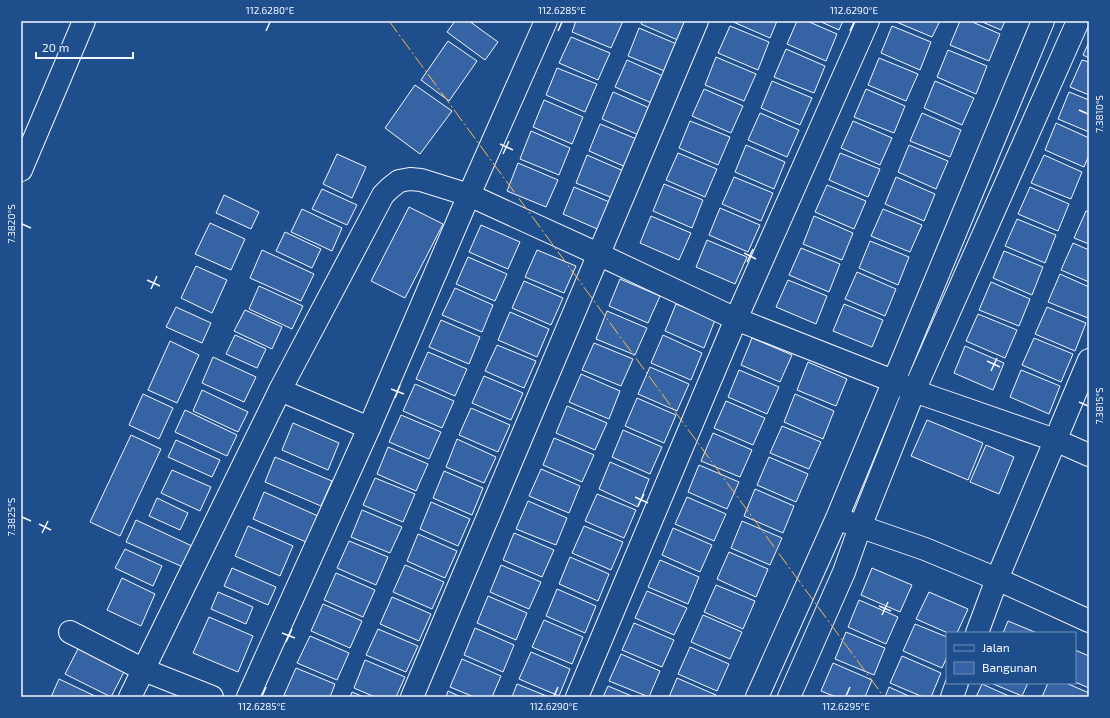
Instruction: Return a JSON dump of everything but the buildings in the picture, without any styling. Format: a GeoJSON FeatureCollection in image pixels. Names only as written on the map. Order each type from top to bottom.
{"type":"FeatureCollection","features":[{"type":"Feature","properties":{"kind":"street"},"geometry":{"type":"LineString","coordinates":[[21,170],[84,21]]}},
{"type":"Feature","properties":{"kind":"street"},"geometry":{"type":"LineString","coordinates":[[248,697],[369,428],[469,195],[546,21]]}},
{"type":"Feature","properties":{"kind":"street"},"geometry":{"type":"LineString","coordinates":[[412,697],[697,21]]}},
{"type":"Feature","properties":{"kind":"street"},"geometry":{"type":"LineString","coordinates":[[577,697],[736,319],[868,21]]}},
{"type":"Feature","properties":{"kind":"street"},"geometry":{"type":"LineString","coordinates":[[760,696],[818,558],[837,518],[1042,21]]}},
{"type":"Feature","properties":{"kind":"street"},"geometry":{"type":"LineString","coordinates":[[789,697],[844,572],[860,527],[914,391],[1078,21]]}},
{"type":"Feature","properties":{"kind":"street"},"geometry":{"type":"LineString","coordinates":[[999,128],[1026,140]]}},
{"type":"Feature","properties":{"kind":"street"},"geometry":{"type":"LineString","coordinates":[[130,697],[280,390],[383,195],[399,181],[410,179],[421,180],[469,195],[736,319],[893,381],[914,391],[1055,440],[1089,455]]}},
{"type":"Feature","properties":{"kind":"street"},"geometry":{"type":"LineString","coordinates":[[977,632],[1089,360]]}},
{"type":"Feature","properties":{"kind":"street"},"geometry":{"type":"LineString","coordinates":[[280,390],[369,428]]}},
{"type":"Feature","properties":{"kind":"street"},"geometry":{"type":"LineString","coordinates":[[837,518],[925,549],[998,579],[1089,621]]}},
{"type":"Feature","properties":{"kind":"street"},"geometry":{"type":"LineString","coordinates":[[818,558],[844,572]]}},
{"type":"Feature","properties":{"kind":"street"},"geometry":{"type":"LineString","coordinates":[[70,632],[144,670],[212,697]]}},
{"type":"Feature","properties":{"kind":"street"},"geometry":{"type":"LineString","coordinates":[[952,697],[957,684]]}},
{"type":"Feature","properties":{"kind":"power"},"geometry":{"type":"LineString","coordinates":[[389,21],[884,697]]}}]}
